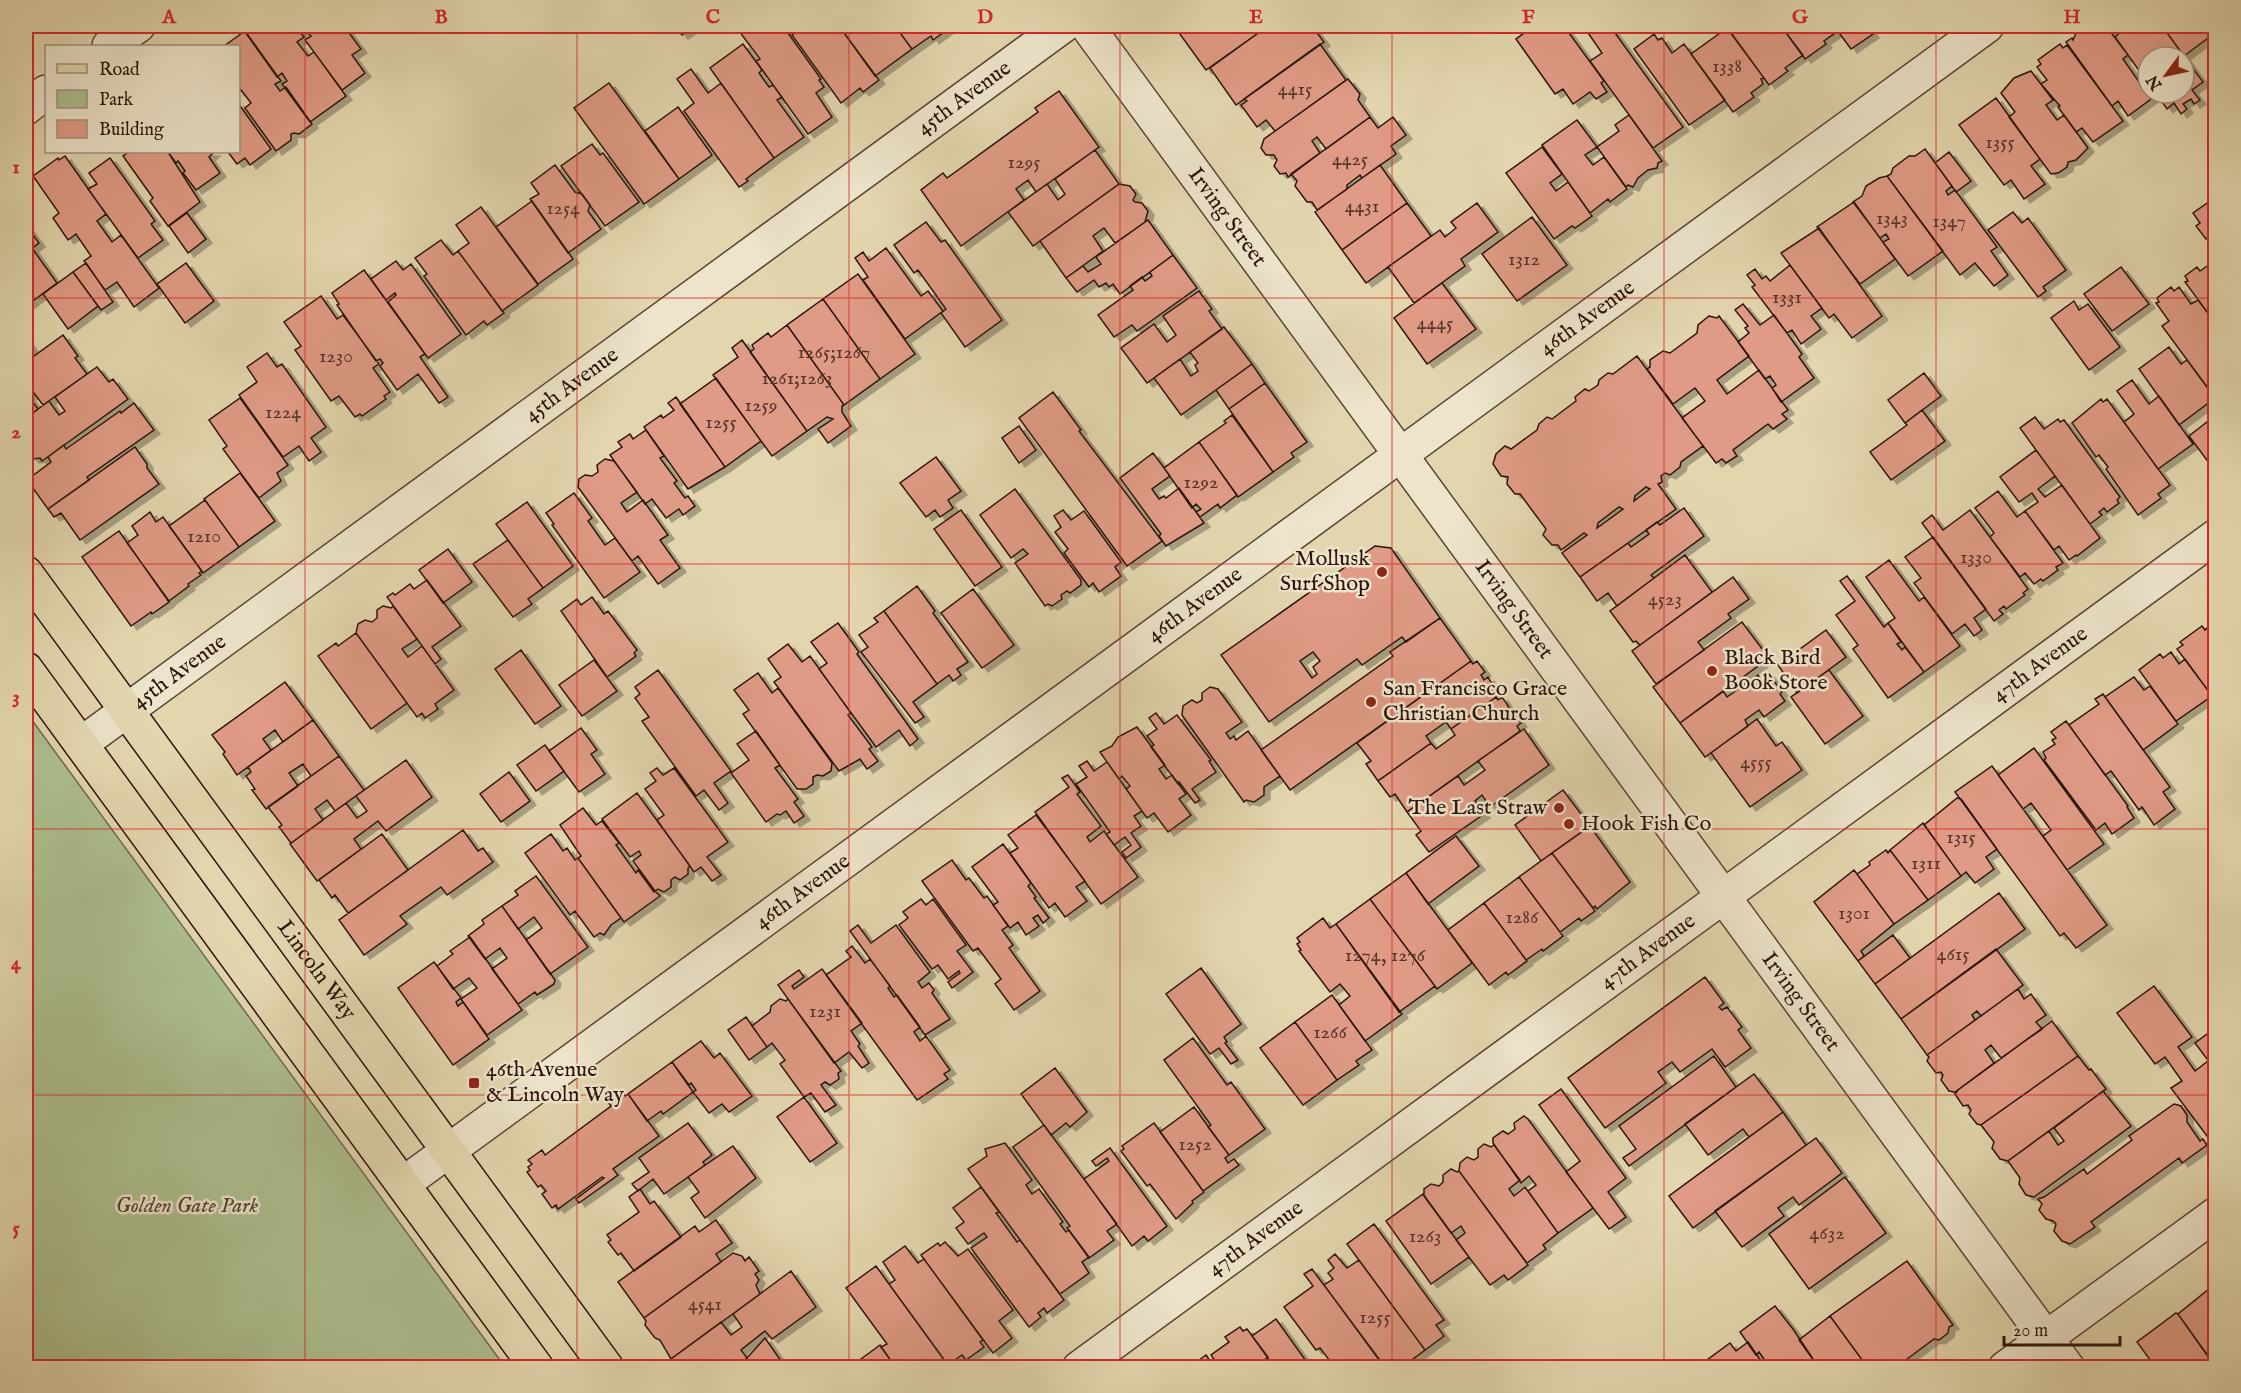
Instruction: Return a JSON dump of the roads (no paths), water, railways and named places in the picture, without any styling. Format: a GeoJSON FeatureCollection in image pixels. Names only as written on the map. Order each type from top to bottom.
{"type":"FeatureCollection","features":[{"type":"Feature","properties":{"kind":"main road","name":"Lincoln Way"},"geometry":{"type":"LineString","coordinates":[[26,573],[607,1368]]}},
{"type":"Feature","properties":{"kind":"main road"},"geometry":{"type":"LineString","coordinates":[[26,669],[537,1368]]}},
{"type":"Feature","properties":{"kind":"street"},"geometry":{"type":"LineString","coordinates":[[110,45],[138,26]]}},
{"type":"Feature","properties":{"kind":"street","name":"45th Avenue"},"geometry":{"type":"LineString","coordinates":[[81,744],[1063,26]]}},
{"type":"Feature","properties":{"kind":"street","name":"Irving Street"},"geometry":{"type":"LineString","coordinates":[[1087,26],[2068,1368]]}},
{"type":"Feature","properties":{"kind":"street","name":"46th Avenue"},"geometry":{"type":"LineString","coordinates":[[402,1184],[1987,26]]}},
{"type":"Feature","properties":{"kind":"street"},"geometry":{"type":"LineString","coordinates":[[26,108],[45,93]]}},
{"type":"Feature","properties":{"kind":"street","name":"47th Avenue"},"geometry":{"type":"LineString","coordinates":[[1079,1368],[2216,536]]}},
{"type":"Feature","properties":{"kind":"street"},"geometry":{"type":"LineString","coordinates":[[2006,1368],[2216,1214]]}},
{"type":"Feature","properties":{"kind":"place","name":"Mollusk Surf Shop"},"geometry":{"type":"Point","coordinates":[1382,572]}},
{"type":"Feature","properties":{"kind":"place","name":"Black Bird Book Store"},"geometry":{"type":"Point","coordinates":[1712,671]}},
{"type":"Feature","properties":{"kind":"place","name":"San Francisco Grace Christian Church"},"geometry":{"type":"Point","coordinates":[1371,702]}},
{"type":"Feature","properties":{"kind":"place","name":"The Last Straw"},"geometry":{"type":"Point","coordinates":[1559,808]}},
{"type":"Feature","properties":{"kind":"place","name":"Hook Fish Co"},"geometry":{"type":"Point","coordinates":[1569,824]}},
{"type":"Feature","properties":{"kind":"place","name":"46th Avenue & Lincoln Way"},"geometry":{"type":"Point","coordinates":[474,1083]}},
{"type":"Feature","properties":{"kind":"park label","name":"Golden Gate Park"},"geometry":{"type":"Point","coordinates":[187,1206]}}]}
